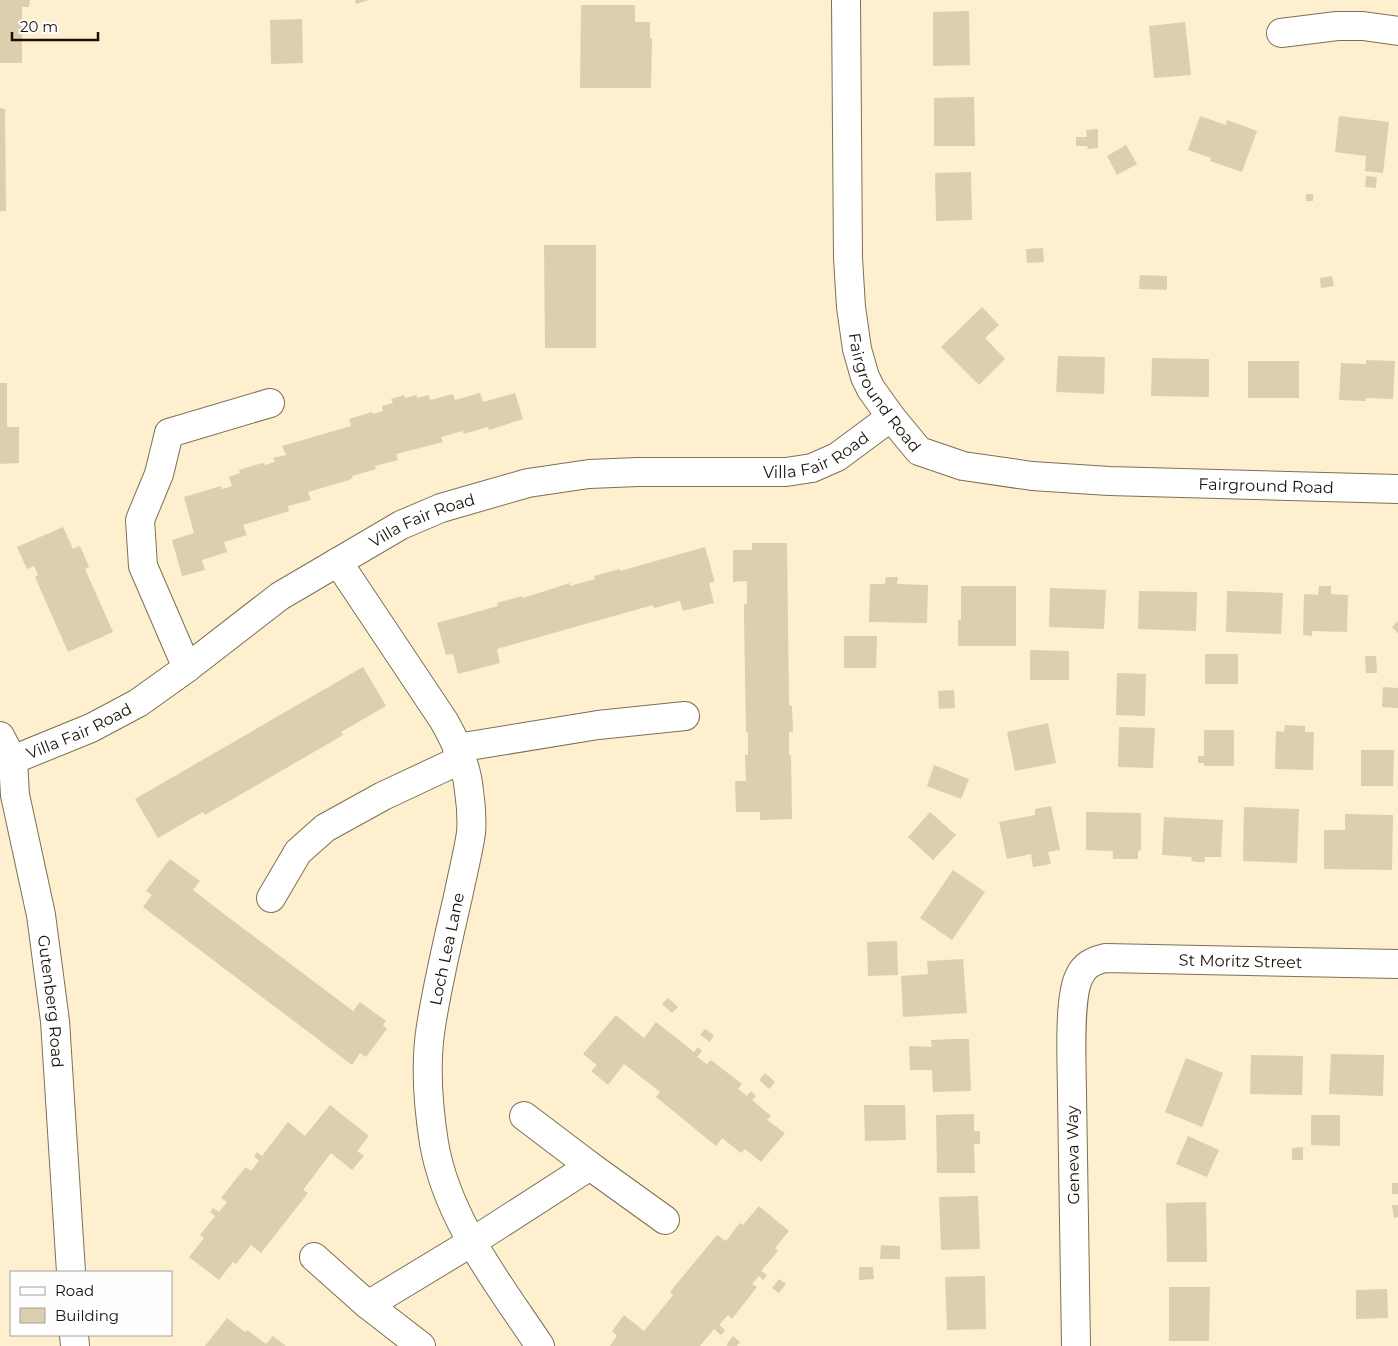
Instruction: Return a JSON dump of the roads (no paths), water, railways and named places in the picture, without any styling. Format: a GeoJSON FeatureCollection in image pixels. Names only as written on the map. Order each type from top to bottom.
{"type":"FeatureCollection","features":[{"type":"Feature","properties":{"kind":"street","name":"Fairground Road"},"geometry":{"type":"LineString","coordinates":[[846,0],[850,307],[857,349],[865,377],[891,417],[920,451],[963,466],[1032,476],[1108,481],[1398,489]]}},
{"type":"Feature","properties":{"kind":"street"},"geometry":{"type":"LineString","coordinates":[[1281,33],[1338,26],[1363,26],[1398,32]]}},
{"type":"Feature","properties":{"kind":"street"},"geometry":{"type":"LineString","coordinates":[[186,668],[143,566],[140,520],[160,474],[169,433],[270,403]]}},
{"type":"Feature","properties":{"kind":"street","name":"Villa Fair Road"},"geometry":{"type":"LineString","coordinates":[[6,763],[91,728],[138,703],[280,596],[401,525],[441,508],[528,483],[589,474],[638,472],[786,472],[812,468],[837,456],[891,417]]}},
{"type":"Feature","properties":{"kind":"street","name":"Loch Lea Lane"},"geometry":{"type":"LineString","coordinates":[[338,562],[444,721],[460,754],[469,790],[471,832],[431,1027],[428,1074],[434,1144],[450,1197],[472,1242],[540,1346]]}},
{"type":"Feature","properties":{"kind":"street"},"geometry":{"type":"LineString","coordinates":[[271,898],[298,852],[325,828],[460,754],[598,724],[685,716]]}},
{"type":"Feature","properties":{"kind":"street","name":"Gutenberg Road"},"geometry":{"type":"LineString","coordinates":[[0,736],[41,915],[55,1022],[71,1271]]}},
{"type":"Feature","properties":{"kind":"street","name":"St Moritz Street"},"geometry":{"type":"LineString","coordinates":[[1085,967],[1094,961],[1106,958],[1398,964]]}},
{"type":"Feature","properties":{"kind":"street","name":"Geneva Way"},"geometry":{"type":"LineString","coordinates":[[1076,1346],[1072,1070],[1073,999],[1078,978],[1085,967]]}},
{"type":"Feature","properties":{"kind":"street"},"geometry":{"type":"LineString","coordinates":[[524,1116],[665,1220]]}},
{"type":"Feature","properties":{"kind":"street"},"geometry":{"type":"LineString","coordinates":[[368,1305],[472,1242],[590,1166]]}},
{"type":"Feature","properties":{"kind":"street"},"geometry":{"type":"LineString","coordinates":[[314,1257],[368,1305],[421,1346]]}}]}
